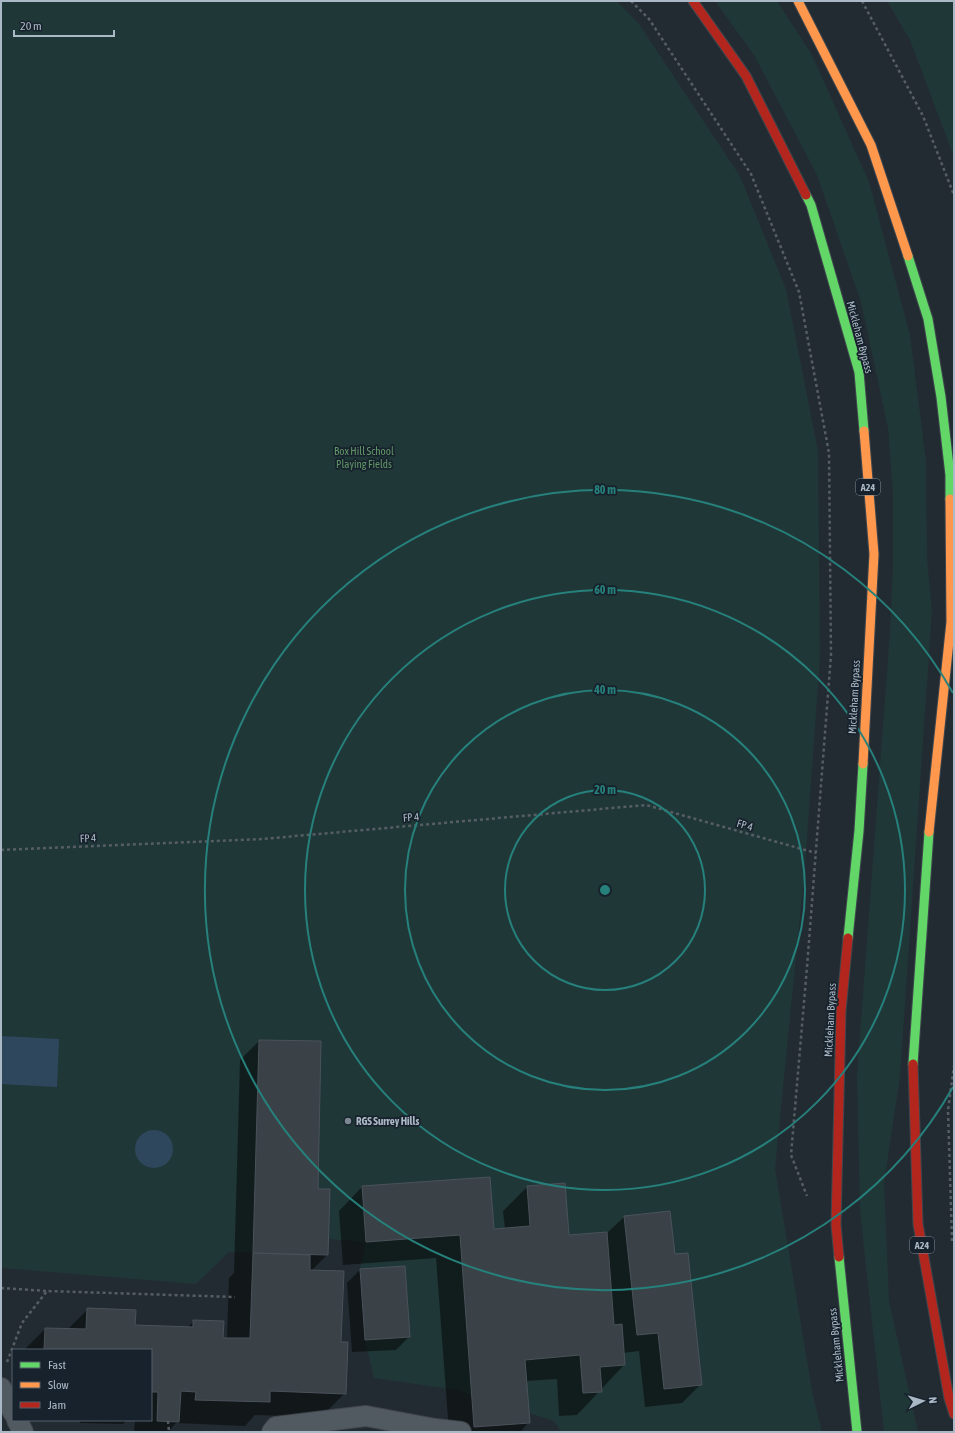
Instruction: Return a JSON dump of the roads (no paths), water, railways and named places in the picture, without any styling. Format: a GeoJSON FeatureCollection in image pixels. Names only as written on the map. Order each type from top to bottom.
{"type":"FeatureCollection","features":[{"type":"Feature","properties":{"kind":"highway","name":"Mickleham Bypass"},"geometry":{"type":"LineString","coordinates":[[693,1],[746,76],[811,205],[859,372],[874,554],[859,831],[841,1011],[836,1225],[857,1432]]}},
{"type":"Feature","properties":{"kind":"highway","name":"A24"},"geometry":{"type":"LineString","coordinates":[[798,1],[871,145],[928,319],[941,397],[950,475],[951,622],[929,827],[912,1073],[918,1224],[949,1398],[954,1414]]}},
{"type":"Feature","properties":{"kind":"lane"},"geometry":{"type":"LineString","coordinates":[[1,1388],[12,1410]]}},
{"type":"Feature","properties":{"kind":"lane"},"geometry":{"type":"LineString","coordinates":[[272,1432],[276,1427],[366,1416],[435,1429],[461,1432]]}},
{"type":"Feature","properties":{"kind":"lane"},"geometry":{"type":"LineString","coordinates":[[18,1421],[23,1432]]}},
{"type":"Feature","properties":{"kind":"water"},"geometry":{"type":"Polygon","coordinates":[[[1,1036],[59,1039],[57,1087],[1,1084],[1,1036]]]}},
{"type":"Feature","properties":{"kind":"water"},"geometry":{"type":"Polygon","coordinates":[[[154,1130],[167,1136],[173,1149],[167,1162],[154,1168],[141,1162],[135,1149],[141,1136],[154,1130]]]}},
{"type":"Feature","properties":{"kind":"place","name":"RGS Surrey Hills"},"geometry":{"type":"Point","coordinates":[348,1121]}},
{"type":"Feature","properties":{"kind":"park label","name":"Box Hill School Playing Fields"},"geometry":{"type":"Point","coordinates":[364,457]}}]}
